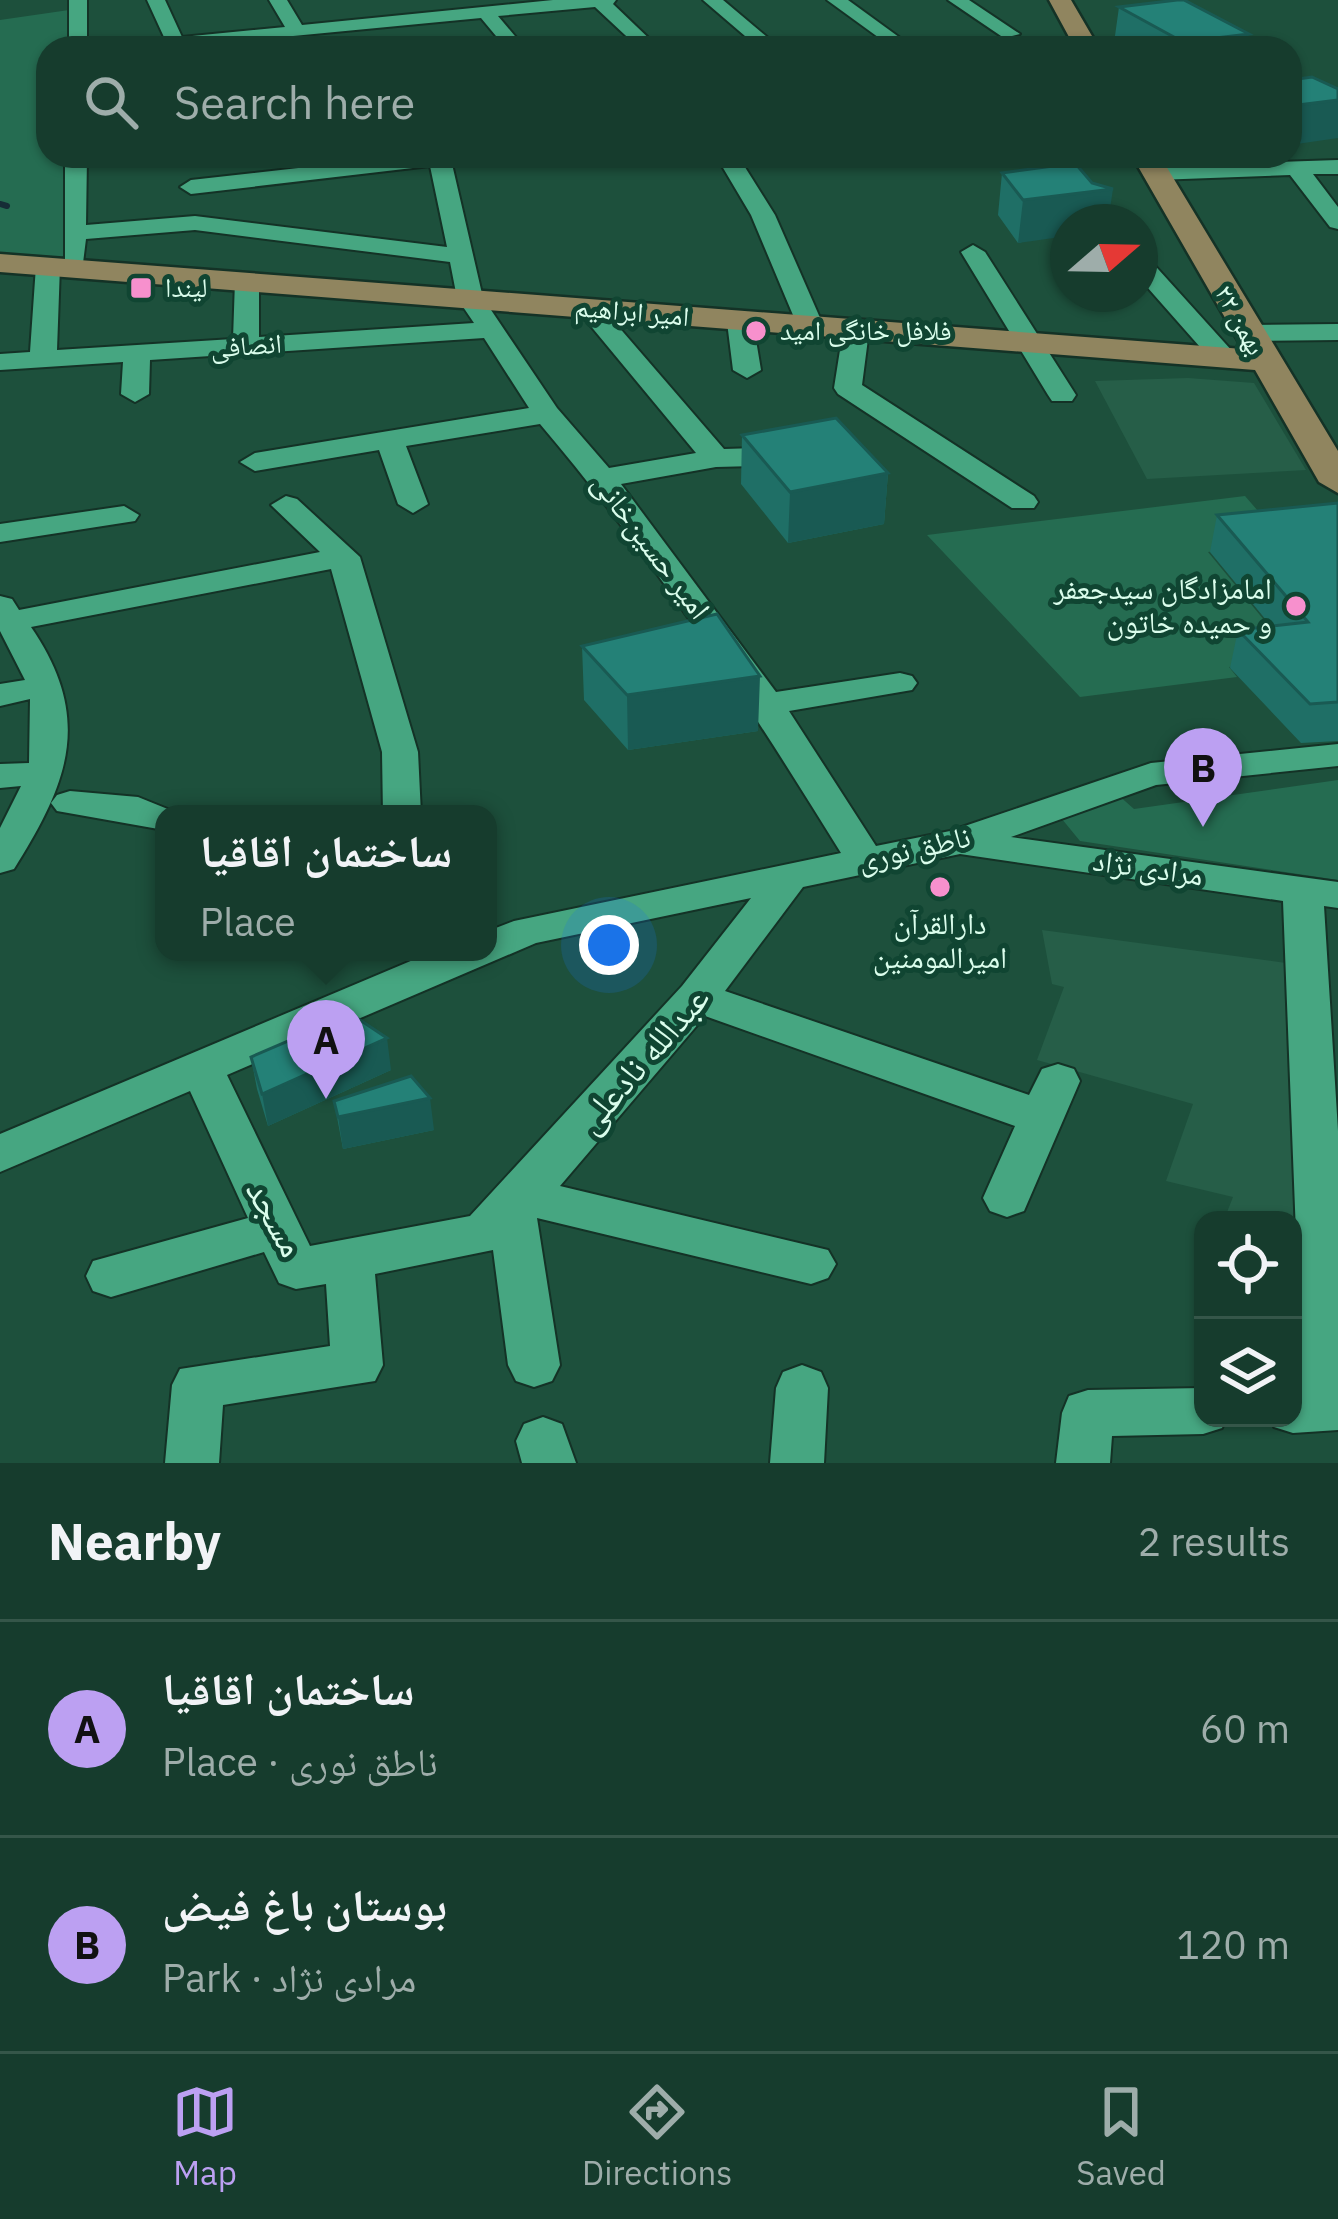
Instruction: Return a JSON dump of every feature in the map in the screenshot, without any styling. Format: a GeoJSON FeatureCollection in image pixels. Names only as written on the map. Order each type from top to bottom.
{"type":"FeatureCollection","features":[{"type":"Feature","properties":{"kind":"main road"},"geometry":{"type":"LineString","coordinates":[[1060,0],[1080,36]]}},
{"type":"Feature","properties":{"kind":"main road","name":"۲۲ بهمن"},"geometry":{"type":"LineString","coordinates":[[1153,168],[1256,347],[1332,465]]}},
{"type":"Feature","properties":{"kind":"main road","name":"امیر ابراهیم"},"geometry":{"type":"LineString","coordinates":[[0,262],[1224,358],[1256,347]]}},
{"type":"Feature","properties":{"kind":"street"},"geometry":{"type":"LineString","coordinates":[[78,0],[78,36]]}},
{"type":"Feature","properties":{"kind":"street"},"geometry":{"type":"LineString","coordinates":[[156,0],[172,36]]}},
{"type":"Feature","properties":{"kind":"street"},"geometry":{"type":"LineString","coordinates":[[278,0],[297,32]]}},
{"type":"Feature","properties":{"kind":"street"},"geometry":{"type":"LineString","coordinates":[[401,0],[416,20]]}},
{"type":"Feature","properties":{"kind":"street"},"geometry":{"type":"LineString","coordinates":[[277,36],[484,13],[524,4],[603,0],[638,36]]}},
{"type":"Feature","properties":{"kind":"street"},"geometry":{"type":"LineString","coordinates":[[712,0],[756,36]]}},
{"type":"Feature","properties":{"kind":"street"},"geometry":{"type":"LineString","coordinates":[[836,0],[888,36]]}},
{"type":"Feature","properties":{"kind":"street"},"geometry":{"type":"LineString","coordinates":[[957,0],[1011,34]]}},
{"type":"Feature","properties":{"kind":"street"},"geometry":{"type":"LineString","coordinates":[[484,13],[505,36]]}},
{"type":"Feature","properties":{"kind":"street"},"geometry":{"type":"LineString","coordinates":[[368,24],[376,36]]}},
{"type":"Feature","properties":{"kind":"street"},"geometry":{"type":"LineString","coordinates":[[1260,168],[1338,167]]}},
{"type":"Feature","properties":{"kind":"street"},"geometry":{"type":"LineString","coordinates":[[43,360],[61,267],[75,232],[76,168]]}},
{"type":"Feature","properties":{"kind":"street"},"geometry":{"type":"LineString","coordinates":[[189,168],[196,229]]}},
{"type":"Feature","properties":{"kind":"street"},"geometry":{"type":"LineString","coordinates":[[191,187],[274,168]]}},
{"type":"Feature","properties":{"kind":"street"},"geometry":{"type":"LineString","coordinates":[[448,168],[470,298]]}},
{"type":"Feature","properties":{"kind":"street"},"geometry":{"type":"LineString","coordinates":[[734,168],[763,215],[812,327]]}},
{"type":"Feature","properties":{"kind":"street"},"geometry":{"type":"LineString","coordinates":[[1055,168],[1087,204]]}},
{"type":"Feature","properties":{"kind":"street"},"geometry":{"type":"LineString","coordinates":[[1296,169],[1338,222]]}},
{"type":"Feature","properties":{"kind":"street"},"geometry":{"type":"LineString","coordinates":[[75,232],[196,229],[460,256]]}},
{"type":"Feature","properties":{"kind":"street"},"geometry":{"type":"LineString","coordinates":[[974,252],[1062,395]]}},
{"type":"Feature","properties":{"kind":"street"},"geometry":{"type":"LineString","coordinates":[[246,346],[247,280]]}},
{"type":"Feature","properties":{"kind":"street"},"geometry":{"type":"LineString","coordinates":[[1158,284],[1224,358]]}},
{"type":"Feature","properties":{"kind":"street","name":"امیر حسین‌خانی"},"geometry":{"type":"LineString","coordinates":[[470,298],[547,414],[602,478],[767,704],[865,860]]}},
{"type":"Feature","properties":{"kind":"street"},"geometry":{"type":"LineString","coordinates":[[589,308],[716,458]]}},
{"type":"Feature","properties":{"kind":"street"},"geometry":{"type":"LineString","coordinates":[[740,322],[747,370]]}},
{"type":"Feature","properties":{"kind":"street","name":"انصافی"},"geometry":{"type":"LineString","coordinates":[[0,362],[492,331]]}},
{"type":"Feature","properties":{"kind":"street"},"geometry":{"type":"LineString","coordinates":[[856,331],[848,388],[1023,502]]}},
{"type":"Feature","properties":{"kind":"street"},"geometry":{"type":"LineString","coordinates":[[1256,347],[1338,332]]}},
{"type":"Feature","properties":{"kind":"street"},"geometry":{"type":"LineString","coordinates":[[135,394],[137,353]]}},
{"type":"Feature","properties":{"kind":"street"},"geometry":{"type":"LineString","coordinates":[[255,462],[547,414]]}},
{"type":"Feature","properties":{"kind":"street"},"geometry":{"type":"LineString","coordinates":[[389,438],[413,505]]}},
{"type":"Feature","properties":{"kind":"street"},"geometry":{"type":"LineString","coordinates":[[602,478],[716,458],[813,456]]}},
{"type":"Feature","properties":{"kind":"street"},"geometry":{"type":"LineString","coordinates":[[286,505],[348,568],[400,752],[402,805]]}},
{"type":"Feature","properties":{"kind":"street"},"geometry":{"type":"LineString","coordinates":[[0,533],[124,515]]}},
{"type":"Feature","properties":{"kind":"street"},"geometry":{"type":"LineString","coordinates":[[0,860],[59,788],[56,730],[45,686],[5,614],[348,568]]}},
{"type":"Feature","properties":{"kind":"street"},"geometry":{"type":"LineString","coordinates":[[767,704],[900,683]]}},
{"type":"Feature","properties":{"kind":"street"},"geometry":{"type":"LineString","coordinates":[[0,695],[45,686]]}},
{"type":"Feature","properties":{"kind":"street","name":"ناطق نوری"},"geometry":{"type":"LineString","coordinates":[[497,943],[528,931],[957,842],[1151,773],[1338,755]]}},
{"type":"Feature","properties":{"kind":"street"},"geometry":{"type":"LineString","coordinates":[[0,776],[155,815]]}},
{"type":"Feature","properties":{"kind":"street","name":"مرادی نژاد"},"geometry":{"type":"LineString","coordinates":[[957,842],[1320,892]]}},
{"type":"Feature","properties":{"kind":"street","name":"عبدالله نادعلی"},"geometry":{"type":"LineString","coordinates":[[506,1212],[697,997],[790,876]]}},
{"type":"Feature","properties":{"kind":"street"},"geometry":{"type":"LineString","coordinates":[[1311,1410],[1320,892]]}},
{"type":"Feature","properties":{"kind":"street"},"geometry":{"type":"LineString","coordinates":[[0,1154],[438,961]]}},
{"type":"Feature","properties":{"kind":"street"},"geometry":{"type":"LineString","coordinates":[[697,997],[1049,1099],[1007,1198]]}},
{"type":"Feature","properties":{"kind":"street","name":"مسجد"},"geometry":{"type":"LineString","coordinates":[[201,1067],[296,1269],[349,1259],[506,1212]]}},
{"type":"Feature","properties":{"kind":"street"},"geometry":{"type":"LineString","coordinates":[[534,1365],[506,1212],[812,1264]]}},
{"type":"Feature","properties":{"kind":"street"},"geometry":{"type":"LineString","coordinates":[[111,1276],[277,1228]]}},
{"type":"Feature","properties":{"kind":"street"},"geometry":{"type":"LineString","coordinates":[[192,1463],[198,1385],[357,1365],[349,1259]]}},
{"type":"Feature","properties":{"kind":"street"},"geometry":{"type":"LineString","coordinates":[[797,1463],[802,1388]]}},
{"type":"Feature","properties":{"kind":"street"},"geometry":{"type":"LineString","coordinates":[[1083,1463],[1088,1413],[1194,1412]]}},
{"type":"Feature","properties":{"kind":"shaded area"},"geometry":{"type":"Polygon","coordinates":[[[69,10],[68,36],[36,36],[36,168],[66,168],[63,256],[55,261],[0,257],[0,20],[69,10]]]}},
{"type":"Feature","properties":{"kind":"shaded area"},"geometry":{"type":"Polygon","coordinates":[[[1188,378],[1254,383],[1306,470],[1147,479],[1095,381],[1188,378]]]}},
{"type":"Feature","properties":{"kind":"shaded area"},"geometry":{"type":"Polygon","coordinates":[[[1245,496],[1285,542],[1208,552],[1296,659],[1229,667],[1237,677],[1080,697],[927,535],[1245,496]]]}},
{"type":"Feature","properties":{"kind":"shaded area"},"geometry":{"type":"Polygon","coordinates":[[[1338,780],[1338,880],[1080,841],[1057,813],[1117,794],[1134,809],[1338,780]]]}},
{"type":"Feature","properties":{"kind":"shaded area"},"geometry":{"type":"Polygon","coordinates":[[[1042,930],[1286,963],[1296,1211],[1228,1211],[1233,1197],[1166,1181],[1193,1104],[1037,1060],[1064,987],[1052,984],[1042,930]]]}},
{"type":"Feature","properties":{"kind":"building"},"geometry":{"type":"Polygon","coordinates":[[[1184,0],[1249,34],[1172,36],[1119,7],[1184,0]]]}},
{"type":"Feature","properties":{"kind":"building"},"geometry":{"type":"Polygon","coordinates":[[[1312,77],[1338,89],[1338,100],[1302,104],[1302,78],[1312,77]]]}},
{"type":"Feature","properties":{"kind":"building"},"geometry":{"type":"Polygon","coordinates":[[[1079,168],[1092,183],[1113,189],[1023,200],[1002,173],[1079,168]]]}},
{"type":"Feature","properties":{"kind":"building"},"geometry":{"type":"Polygon","coordinates":[[[836,418],[888,473],[790,492],[742,435],[836,418]]]}},
{"type":"Feature","properties":{"kind":"building"},"geometry":{"type":"Polygon","coordinates":[[[1338,503],[1338,702],[1310,704],[1238,630],[1308,622],[1217,515],[1338,503]]]}},
{"type":"Feature","properties":{"kind":"building"},"geometry":{"type":"Polygon","coordinates":[[[717,614],[760,676],[627,695],[582,646],[717,614]]]}},
{"type":"Feature","properties":{"kind":"building"},"geometry":{"type":"Polygon","coordinates":[[[351,1014],[387,1038],[262,1094],[251,1057],[351,1014]]]}},
{"type":"Feature","properties":{"kind":"building"},"geometry":{"type":"Polygon","coordinates":[[[411,1076],[430,1098],[338,1117],[334,1101],[411,1076]]]}},
{"type":"Feature","properties":{"kind":"waterway"},"geometry":{"type":"LineString","coordinates":[[0,204],[7,206]]}},
{"type":"Feature","properties":{"kind":"place","name":"لیندا"},"geometry":{"type":"Point","coordinates":[141,288]}},
{"type":"Feature","properties":{"kind":"place","name":"فلافل خانگی امید"},"geometry":{"type":"Point","coordinates":[756,331]}},
{"type":"Feature","properties":{"kind":"place","name":"امامزادگان سیدجعفر و حمیده خاتون"},"geometry":{"type":"Point","coordinates":[1296,606]}},
{"type":"Feature","properties":{"kind":"place","name":"بوستان باغ فیض"},"geometry":{"type":"Point","coordinates":[1203,827]}},
{"type":"Feature","properties":{"kind":"place","name":"دارالقرآن امیرالمومنین"},"geometry":{"type":"Point","coordinates":[940,887]}},
{"type":"Feature","properties":{"kind":"place","name":"ساختمان اقاقیا"},"geometry":{"type":"Point","coordinates":[326,1099]}}]}
